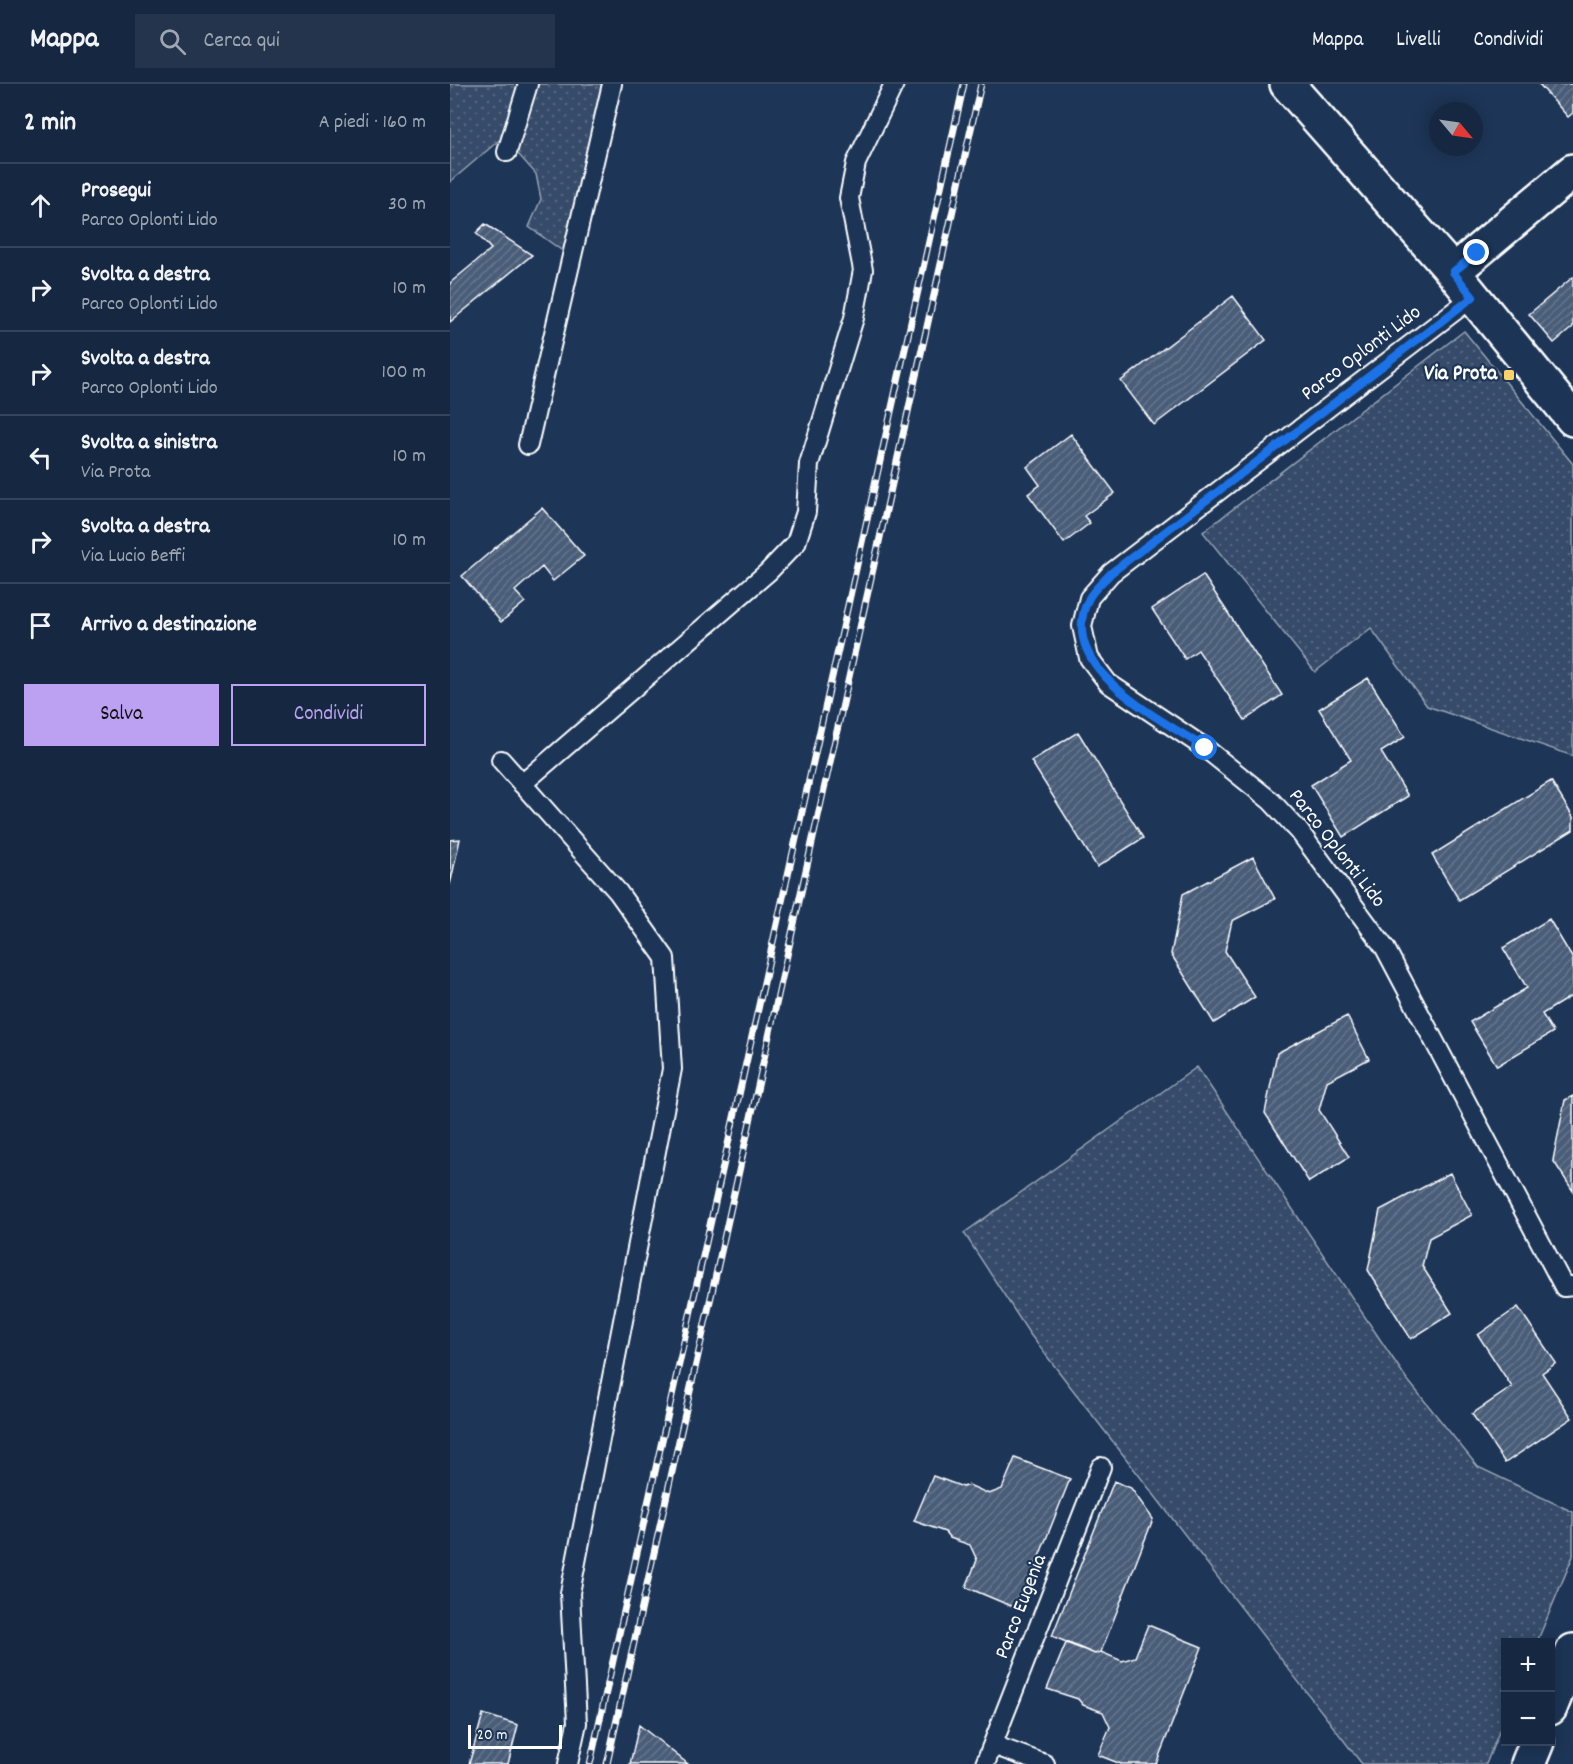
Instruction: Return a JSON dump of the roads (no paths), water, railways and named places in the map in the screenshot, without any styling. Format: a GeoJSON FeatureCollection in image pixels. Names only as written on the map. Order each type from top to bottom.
{"type":"FeatureCollection","features":[{"type":"Feature","properties":{"kind":"street"},"geometry":{"type":"LineString","coordinates":[[1287,84],[1453,272],[1573,419]]}},
{"type":"Feature","properties":{"kind":"street"},"geometry":{"type":"LineString","coordinates":[[1313,84],[1334,116],[1352,160]]}},
{"type":"Feature","properties":{"kind":"street"},"geometry":{"type":"LineString","coordinates":[[1453,272],[1573,171]]}},
{"type":"Feature","properties":{"kind":"street"},"geometry":{"type":"LineString","coordinates":[[1555,1698],[1573,1651]]}},
{"type":"Feature","properties":{"kind":"street"},"geometry":{"type":"LineString","coordinates":[[1528,1764],[1535,1746]]}},
{"type":"Feature","properties":{"kind":"lane"},"geometry":{"type":"LineString","coordinates":[[507,152],[528,84]]}},
{"type":"Feature","properties":{"kind":"lane"},"geometry":{"type":"LineString","coordinates":[[528,445],[612,84]]}},
{"type":"Feature","properties":{"kind":"lane"},"geometry":{"type":"LineString","coordinates":[[522,784],[768,572],[796,543],[806,512],[810,464],[854,318],[863,270],[849,198],[856,163],[894,84]]}},
{"type":"Feature","properties":{"kind":"lane","name":"Parco Oplonti Lido"},"geometry":{"type":"LineString","coordinates":[[1473,297],[1111,573],[1089,598],[1082,626],[1089,658],[1108,683],[1205,748],[1271,801],[1299,831],[1384,948],[1564,1287],[1573,1286]]}},
{"type":"Feature","properties":{"kind":"lane"},"geometry":{"type":"LineString","coordinates":[[501,760],[618,892],[665,958],[672,1069],[570,1593],[577,1724],[568,1764]]}},
{"type":"Feature","properties":{"kind":"lane","name":"Parco Eugenia"},"geometry":{"type":"LineString","coordinates":[[985,1764],[1101,1467]]}},
{"type":"Feature","properties":{"kind":"lane"},"geometry":{"type":"LineString","coordinates":[[993,1745],[1045,1764]]}},
{"type":"Feature","properties":{"kind":"railway"},"geometry":{"type":"LineString","coordinates":[[590,1764],[964,84]]}},
{"type":"Feature","properties":{"kind":"railway"},"geometry":{"type":"LineString","coordinates":[[607,1764],[981,84]]}},
{"type":"Feature","properties":{"kind":"place","name":"Via Prota"},"geometry":{"type":"Point","coordinates":[1509,375]}}]}
